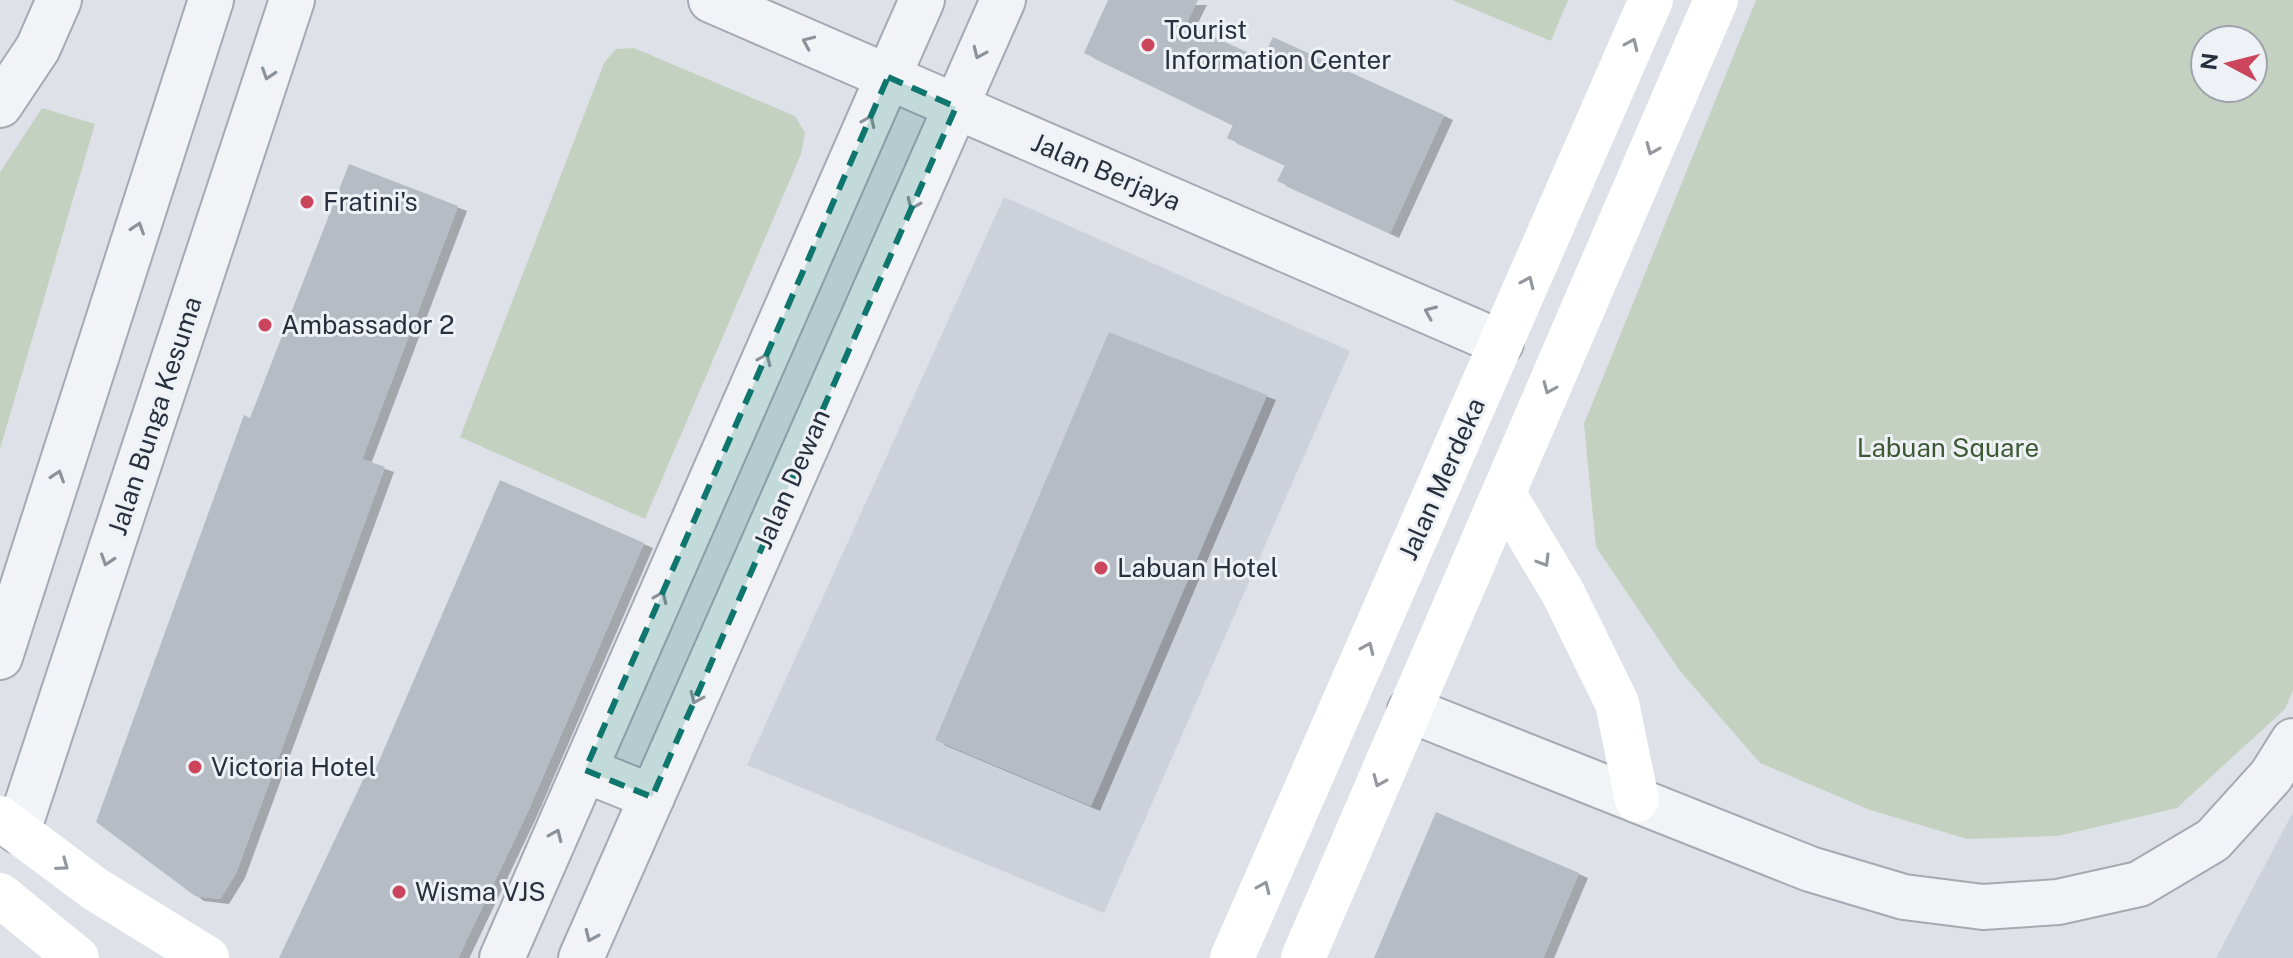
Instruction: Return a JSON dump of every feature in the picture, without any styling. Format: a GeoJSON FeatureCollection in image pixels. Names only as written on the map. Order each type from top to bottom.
{"type":"FeatureCollection","features":[{"type":"Feature","properties":{"kind":"main road","name":"Jalan Merdeka"},"geometry":{"type":"LineString","coordinates":[[1232,958],[1651,0]]}},
{"type":"Feature","properties":{"kind":"main road"},"geometry":{"type":"LineString","coordinates":[[1303,958],[1716,0]]}},
{"type":"Feature","properties":{"kind":"main road"},"geometry":{"type":"LineString","coordinates":[[1504,494],[1563,593],[1617,703],[1637,800]]}},
{"type":"Feature","properties":{"kind":"main road"},"geometry":{"type":"LineString","coordinates":[[9,825],[95,889],[207,958]]}},
{"type":"Feature","properties":{"kind":"main road"},"geometry":{"type":"LineString","coordinates":[[0,895],[76,957]]}},
{"type":"Feature","properties":{"kind":"street"},"geometry":{"type":"LineString","coordinates":[[0,105],[13,54],[46,33],[59,0]]}},
{"type":"Feature","properties":{"kind":"street"},"geometry":{"type":"LineString","coordinates":[[0,657],[211,0]]}},
{"type":"Feature","properties":{"kind":"street","name":"Jalan Bunga Kesuma"},"geometry":{"type":"LineString","coordinates":[[9,825],[292,0]]}},
{"type":"Feature","properties":{"kind":"street","name":"Jalan Berjaya"},"geometry":{"type":"LineString","coordinates":[[711,0],[1501,343]]}},
{"type":"Feature","properties":{"kind":"street"},"geometry":{"type":"LineString","coordinates":[[502,958],[922,0]]}},
{"type":"Feature","properties":{"kind":"street","name":"Jalan Dewan"},"geometry":{"type":"LineString","coordinates":[[581,958],[1003,0]]}},
{"type":"Feature","properties":{"kind":"street"},"geometry":{"type":"LineString","coordinates":[[1410,710],[1810,869],[1904,897],[1983,907],[2058,902],[2139,884],[2213,840],[2282,758]]}},
{"type":"Feature","properties":{"kind":"street"},"geometry":{"type":"LineString","coordinates":[[585,770],[652,797]]}},
{"type":"Feature","properties":{"kind":"highlighted area"},"geometry":{"type":"Polygon","coordinates":[[[888,77],[956,107],[652,797],[585,770],[888,77]]]}},
{"type":"Feature","properties":{"kind":"shaded area"},"geometry":{"type":"Polygon","coordinates":[[[1004,197],[1350,351],[1104,913],[747,765],[1004,197]]]}},
{"type":"Feature","properties":{"kind":"shaded area"},"geometry":{"type":"Polygon","coordinates":[[[2293,812],[2293,958],[2216,958],[2293,812]]]}},
{"type":"Feature","properties":{"kind":"green space"},"geometry":{"type":"Polygon","coordinates":[[[1452,0],[1568,0],[1551,41],[1452,0]]]}},
{"type":"Feature","properties":{"kind":"green space","name":"Labuan Square"},"geometry":{"type":"Polygon","coordinates":[[[1756,0],[2293,0],[2293,690],[2285,709],[2177,808],[2058,836],[1967,839],[1870,810],[1760,763],[1680,671],[1596,547],[1584,424],[1756,0]]]}},
{"type":"Feature","properties":{"kind":"green space"},"geometry":{"type":"Polygon","coordinates":[[[634,48],[795,116],[805,133],[801,154],[645,519],[460,437],[604,63],[616,49],[634,48]]]}},
{"type":"Feature","properties":{"kind":"green space"},"geometry":{"type":"Polygon","coordinates":[[[42,108],[95,124],[0,449],[0,172],[42,108]]]}},
{"type":"Feature","properties":{"kind":"building"},"geometry":{"type":"Polygon","coordinates":[[[1108,0],[1198,0],[1186,24],[1262,59],[1273,37],[1444,115],[1390,233],[1277,181],[1285,165],[1227,138],[1233,125],[1084,53],[1108,0]]]}},
{"type":"Feature","properties":{"kind":"building"},"geometry":{"type":"Polygon","coordinates":[[[349,164],[458,206],[362,459],[385,467],[236,873],[220,899],[195,896],[96,822],[244,415],[250,418],[349,164]]]}},
{"type":"Feature","properties":{"kind":"building","name":"Labuan Hotel"},"geometry":{"type":"Polygon","coordinates":[[[1109,332],[1267,395],[1091,806],[935,740],[1109,332]]]}},
{"type":"Feature","properties":{"kind":"building"},"geometry":{"type":"Polygon","coordinates":[[[500,480],[644,543],[528,811],[458,958],[279,958],[370,765],[376,768],[500,480]]]}},
{"type":"Feature","properties":{"kind":"building"},"geometry":{"type":"Polygon","coordinates":[[[1436,812],[1579,873],[1543,958],[1374,958],[1436,812]]]}},
{"type":"Feature","properties":{"kind":"place","name":"Tourist Information Center"},"geometry":{"type":"Point","coordinates":[1148,45]}},
{"type":"Feature","properties":{"kind":"place","name":"Fratini's"},"geometry":{"type":"Point","coordinates":[307,202]}},
{"type":"Feature","properties":{"kind":"place","name":"Ambassador 2"},"geometry":{"type":"Point","coordinates":[265,325]}},
{"type":"Feature","properties":{"kind":"place","name":"Labuan Hotel"},"geometry":{"type":"Point","coordinates":[1101,568]}},
{"type":"Feature","properties":{"kind":"place","name":"Victoria Hotel"},"geometry":{"type":"Point","coordinates":[195,767]}},
{"type":"Feature","properties":{"kind":"place","name":"Wisma VJS"},"geometry":{"type":"Point","coordinates":[399,892]}}]}
